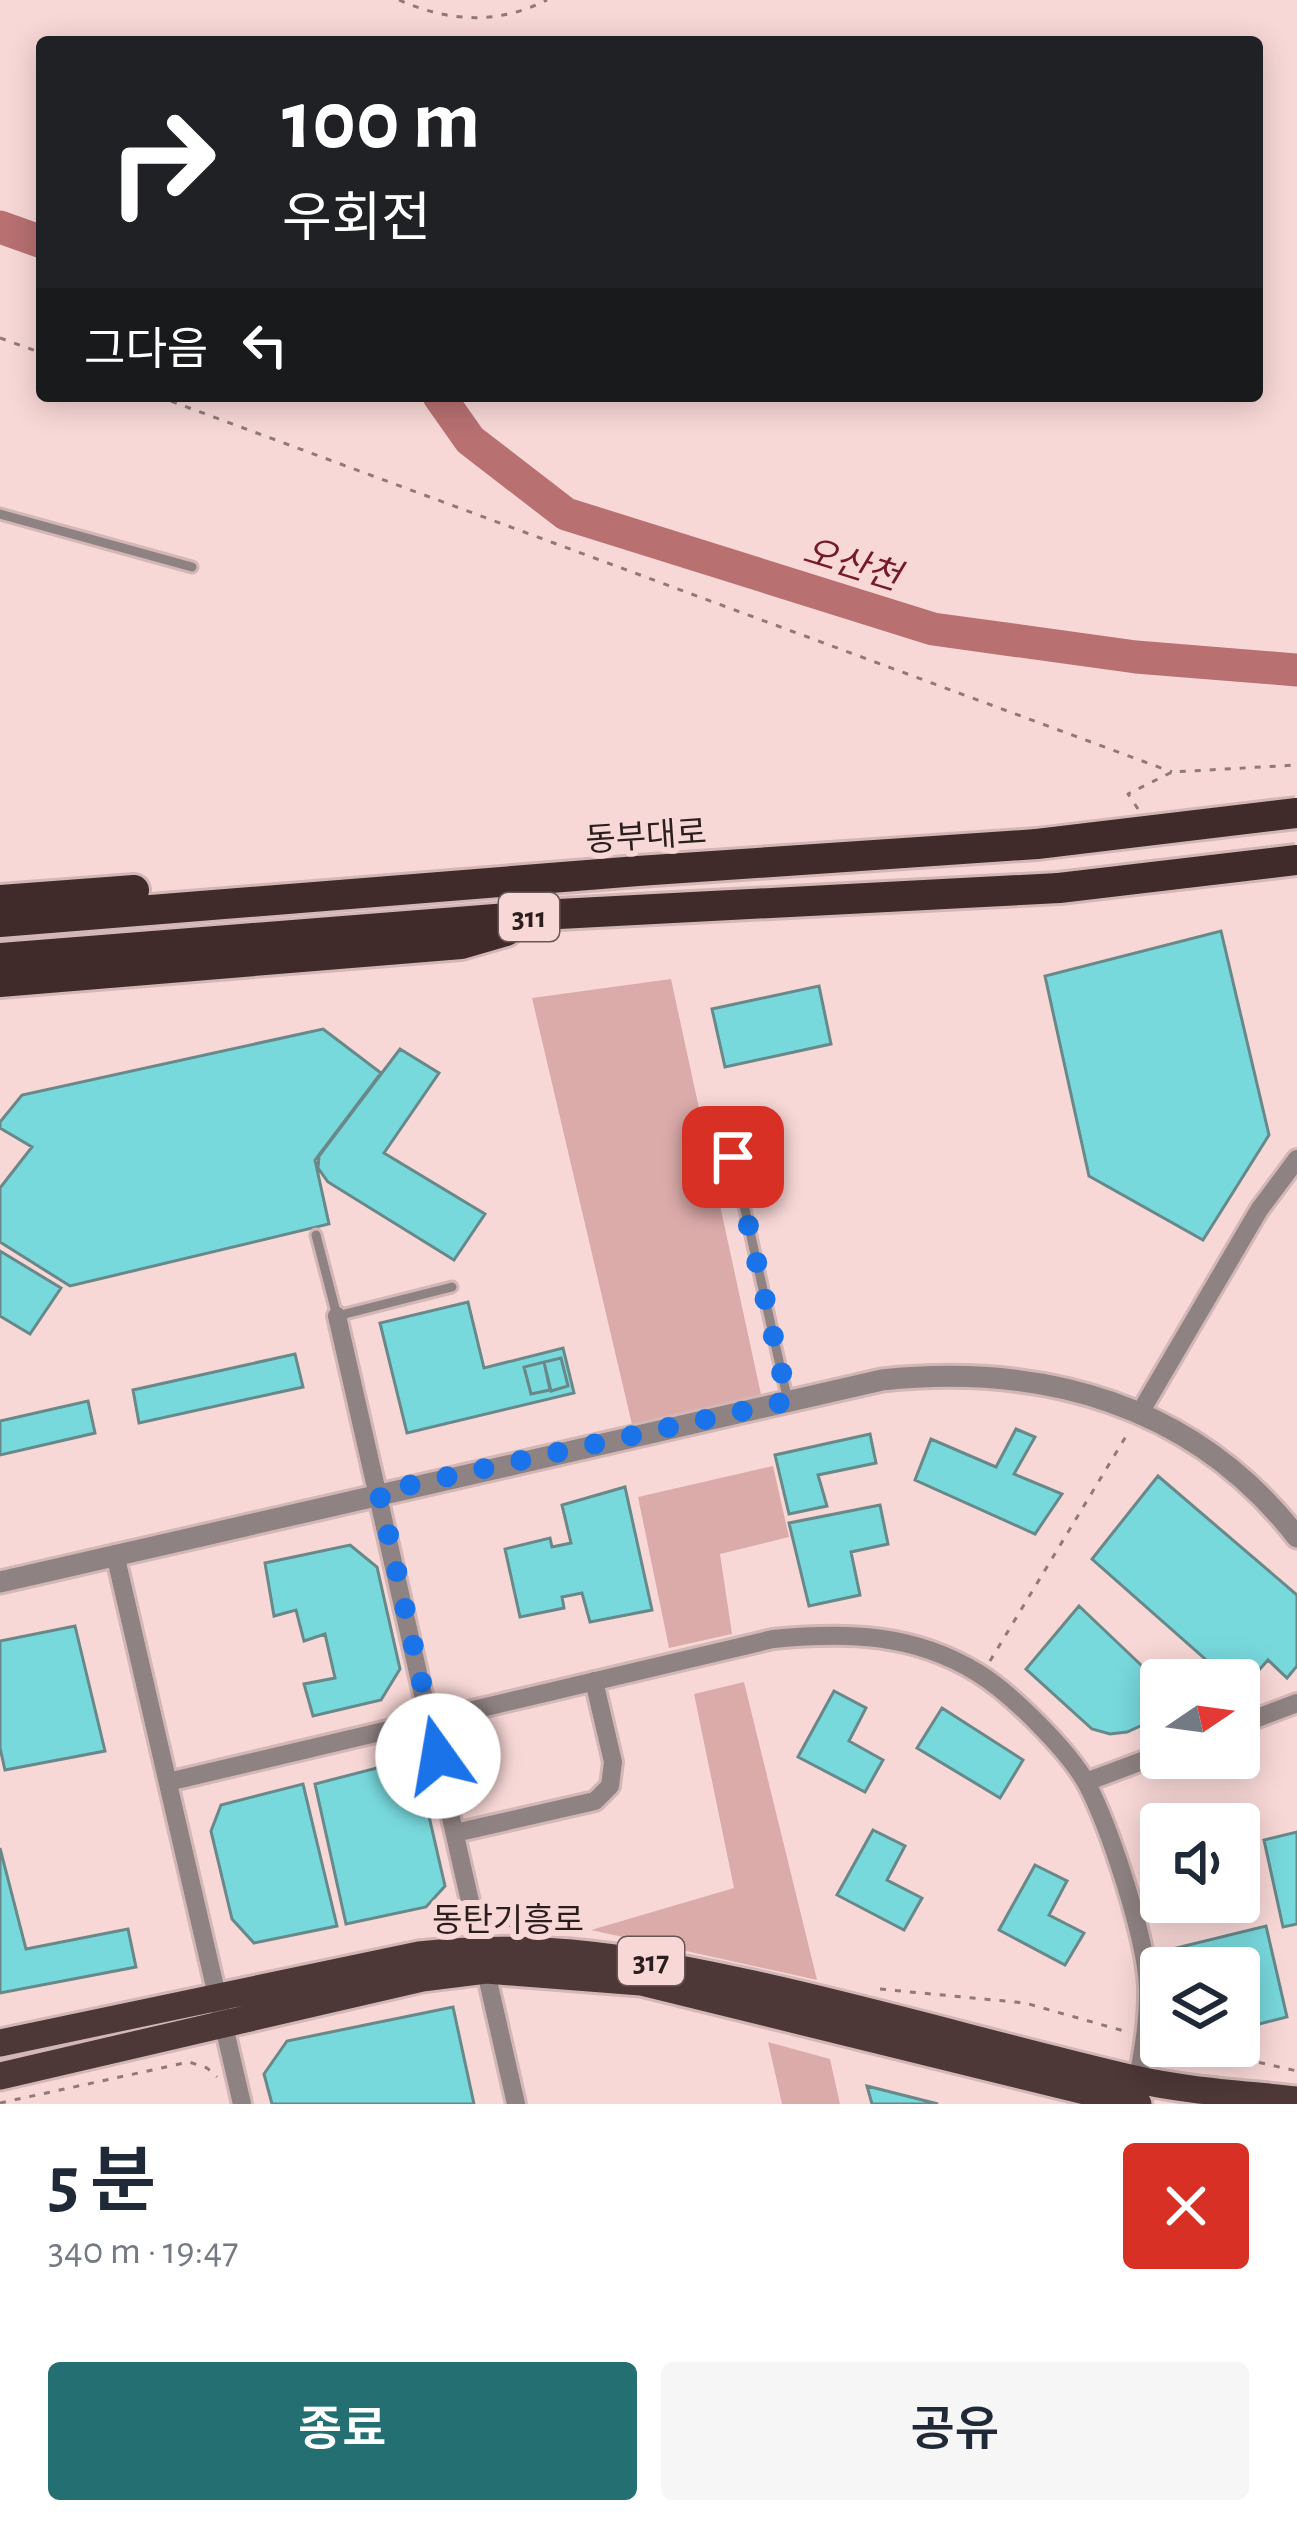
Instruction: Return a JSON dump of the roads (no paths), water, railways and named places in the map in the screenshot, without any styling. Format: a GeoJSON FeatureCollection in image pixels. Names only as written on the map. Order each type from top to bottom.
{"type":"FeatureCollection","features":[{"type":"Feature","properties":{"kind":"highway","name":"동부대로"},"geometry":{"type":"LineString","coordinates":[[0,922],[1037,844],[1297,813]]}},
{"type":"Feature","properties":{"kind":"highway","name":"311"},"geometry":{"type":"LineString","coordinates":[[0,958],[559,914],[1059,888],[1297,860]]}},
{"type":"Feature","properties":{"kind":"highway"},"geometry":{"type":"LineString","coordinates":[[0,900],[493,869],[638,871]]}},
{"type":"Feature","properties":{"kind":"highway"},"geometry":{"type":"LineString","coordinates":[[0,982],[461,944],[559,914]]}},
{"type":"Feature","properties":{"kind":"main road","name":"동탄기흥로"},"geometry":{"type":"LineString","coordinates":[[0,2076],[422,1978],[484,1959],[562,1949],[650,1961],[902,2018],[1136,2098],[1297,2100]]}},
{"type":"Feature","properties":{"kind":"main road","name":"동탄기흥로"},"geometry":{"type":"LineString","coordinates":[[0,2043],[419,1955],[484,1959]]}},
{"type":"Feature","properties":{"kind":"street"},"geometry":{"type":"LineString","coordinates":[[1142,1411],[1258,1210],[1297,1159]]}},
{"type":"Feature","properties":{"kind":"street"},"geometry":{"type":"LineString","coordinates":[[337,1316],[516,2104]]}},
{"type":"Feature","properties":{"kind":"street"},"geometry":{"type":"LineString","coordinates":[[0,1582],[882,1380],[971,1375],[1038,1381],[1142,1411],[1217,1460],[1280,1515],[1297,1537]]}},
{"type":"Feature","properties":{"kind":"street"},"geometry":{"type":"LineString","coordinates":[[115,1554],[242,2104]]}},
{"type":"Feature","properties":{"kind":"street"},"geometry":{"type":"LineString","coordinates":[[169,1782],[773,1639],[842,1632],[904,1642],[982,1675],[1044,1731],[1086,1782],[1139,1933],[1148,1985],[1136,2098]]}},
{"type":"Feature","properties":{"kind":"street"},"geometry":{"type":"LineString","coordinates":[[455,1833],[595,1801],[610,1786],[613,1762],[594,1681]]}},
{"type":"Feature","properties":{"kind":"street"},"geometry":{"type":"LineString","coordinates":[[1260,1717],[1297,1703]]}},
{"type":"Feature","properties":{"kind":"street"},"geometry":{"type":"LineString","coordinates":[[1086,1782],[1140,1762]]}},
{"type":"Feature","properties":{"kind":"lane"},"geometry":{"type":"LineString","coordinates":[[0,514],[192,567]]}},
{"type":"Feature","properties":{"kind":"lane"},"geometry":{"type":"LineString","coordinates":[[724,1116],[788,1401]]}},
{"type":"Feature","properties":{"kind":"lane"},"geometry":{"type":"LineString","coordinates":[[316,1235],[337,1316],[452,1287]]}},
{"type":"Feature","properties":{"kind":"waterway","name":"오산천"},"geometry":{"type":"LineString","coordinates":[[0,227],[36,240]]}},
{"type":"Feature","properties":{"kind":"waterway","name":"오산천"},"geometry":{"type":"LineString","coordinates":[[443,402],[470,440],[566,514],[933,629],[1136,657],[1297,670]]}}]}
